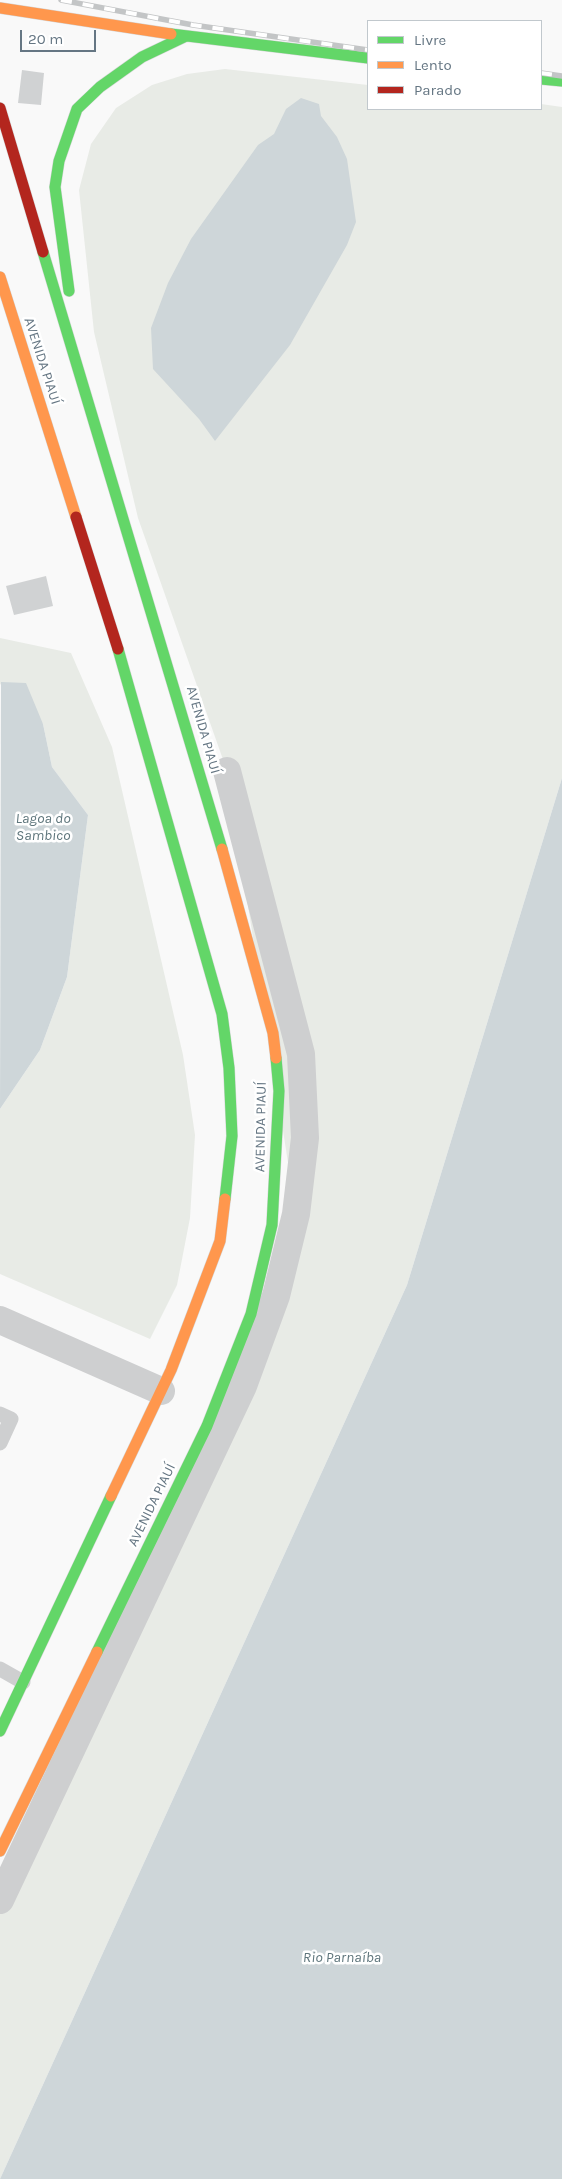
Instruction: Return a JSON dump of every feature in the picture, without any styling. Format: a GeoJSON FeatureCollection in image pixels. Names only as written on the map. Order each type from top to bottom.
{"type":"FeatureCollection","features":[{"type":"Feature","properties":{"kind":"main road"},"geometry":{"type":"LineString","coordinates":[[0,8],[186,36],[367,58]]}},
{"type":"Feature","properties":{"kind":"main road","name":"AVENIDA PIAUÍ"},"geometry":{"type":"LineString","coordinates":[[81,372],[55,186],[65,139],[78,109],[100,87],[142,57],[186,36]]}},
{"type":"Feature","properties":{"kind":"main road"},"geometry":{"type":"LineString","coordinates":[[542,79],[562,81]]}},
{"type":"Feature","properties":{"kind":"main road","name":"AVENIDA PIAUÍ"},"geometry":{"type":"LineString","coordinates":[[0,1851],[207,1426],[251,1314],[272,1225],[279,1091],[273,1033],[253,955],[81,372],[1,113]]}},
{"type":"Feature","properties":{"kind":"main road","name":"AVENIDA PIAUÍ"},"geometry":{"type":"LineString","coordinates":[[0,277],[123,664],[222,1014],[229,1068],[232,1136],[220,1241],[171,1370],[23,1682],[3,1718]]}},
{"type":"Feature","properties":{"kind":"street"},"geometry":{"type":"LineString","coordinates":[[0,1900],[243,1386],[276,1296],[296,1214],[305,1138],[301,1054],[227,772]]}},
{"type":"Feature","properties":{"kind":"street"},"geometry":{"type":"LineString","coordinates":[[0,1320],[161,1391]]}},
{"type":"Feature","properties":{"kind":"lane"},"geometry":{"type":"LineString","coordinates":[[0,1414],[11,1419],[0,1443]]}},
{"type":"Feature","properties":{"kind":"lane"},"geometry":{"type":"LineString","coordinates":[[0,1670],[23,1682]]}},
{"type":"Feature","properties":{"kind":"shaded area"},"geometry":{"type":"Polygon","coordinates":[[[225,69],[367,85],[367,110],[542,110],[542,104],[562,107],[562,778],[407,1285],[0,2179],[0,1900],[296,1214],[227,771],[138,518],[94,332],[79,190],[91,144],[116,108],[152,85],[187,74],[225,69]]]}},
{"type":"Feature","properties":{"kind":"shaded area"},"geometry":{"type":"Polygon","coordinates":[[[0,638],[71,653],[112,747],[183,1055],[195,1135],[190,1218],[177,1285],[150,1339],[0,1274],[0,1109],[40,1050],[67,977],[88,815],[52,767],[43,724],[2,682],[0,685],[0,638]]]}},
{"type":"Feature","properties":{"kind":"water"},"geometry":{"type":"Polygon","coordinates":[[[301,98],[319,104],[321,116],[337,137],[347,159],[356,222],[347,245],[290,345],[215,441],[199,419],[153,369],[151,328],[168,283],[191,239],[258,145],[274,134],[286,109],[301,98]]]}},
{"type":"Feature","properties":{"kind":"water","name":"Lagoa do Sambico"},"geometry":{"type":"Polygon","coordinates":[[[1,682],[26,683],[43,724],[52,767],[88,815],[67,977],[40,1050],[0,1109],[1,682]]]}},
{"type":"Feature","properties":{"kind":"water","name":"Rio Parnaíba"},"geometry":{"type":"Polygon","coordinates":[[[562,778],[562,2179],[0,2179],[407,1285],[562,778]]]}},
{"type":"Feature","properties":{"kind":"building"},"geometry":{"type":"Polygon","coordinates":[[[22,70],[44,73],[41,105],[18,103],[22,70]]]}},
{"type":"Feature","properties":{"kind":"building"},"geometry":{"type":"Polygon","coordinates":[[[46,576],[53,606],[14,615],[6,586],[46,576]]]}},
{"type":"Feature","properties":{"kind":"railway"},"geometry":{"type":"LineString","coordinates":[[61,0],[193,25],[367,50]]}},
{"type":"Feature","properties":{"kind":"railway"},"geometry":{"type":"LineString","coordinates":[[542,73],[562,76]]}},
{"type":"Feature","properties":{"kind":"traffic: fast"},"geometry":{"type":"LineString","coordinates":[[171,34],[367,58]]}},
{"type":"Feature","properties":{"kind":"traffic: fast"},"geometry":{"type":"LineString","coordinates":[[69,291],[55,187],[59,161],[77,109],[100,87],[142,57],[186,36]]}},
{"type":"Feature","properties":{"kind":"traffic: fast"},"geometry":{"type":"LineString","coordinates":[[542,79],[562,81]]}},
{"type":"Feature","properties":{"kind":"traffic: fast"},"geometry":{"type":"LineString","coordinates":[[43,252],[222,849]]}},
{"type":"Feature","properties":{"kind":"traffic: fast"},"geometry":{"type":"LineString","coordinates":[[118,649],[222,1014],[229,1068],[232,1136],[225,1199]]}},
{"type":"Feature","properties":{"kind":"traffic: fast"},"geometry":{"type":"LineString","coordinates":[[97,1652],[207,1426],[251,1314],[272,1225],[279,1091],[276,1058]]}},
{"type":"Feature","properties":{"kind":"traffic: fast"},"geometry":{"type":"LineString","coordinates":[[0,1731],[111,1496]]}},
{"type":"Feature","properties":{"kind":"traffic: slow"},"geometry":{"type":"LineString","coordinates":[[0,8],[171,34]]}},
{"type":"Feature","properties":{"kind":"traffic: slow"},"geometry":{"type":"LineString","coordinates":[[0,277],[76,517]]}},
{"type":"Feature","properties":{"kind":"traffic: slow"},"geometry":{"type":"LineString","coordinates":[[222,849],[273,1033],[276,1058]]}},
{"type":"Feature","properties":{"kind":"traffic: slow"},"geometry":{"type":"LineString","coordinates":[[111,1496],[171,1370],[220,1241],[225,1199]]}},
{"type":"Feature","properties":{"kind":"traffic: slow"},"geometry":{"type":"LineString","coordinates":[[0,1851],[97,1652]]}},
{"type":"Feature","properties":{"kind":"traffic: jam"},"geometry":{"type":"LineString","coordinates":[[0,108],[43,252]]}},
{"type":"Feature","properties":{"kind":"traffic: jam"},"geometry":{"type":"LineString","coordinates":[[76,517],[118,649]]}}]}
